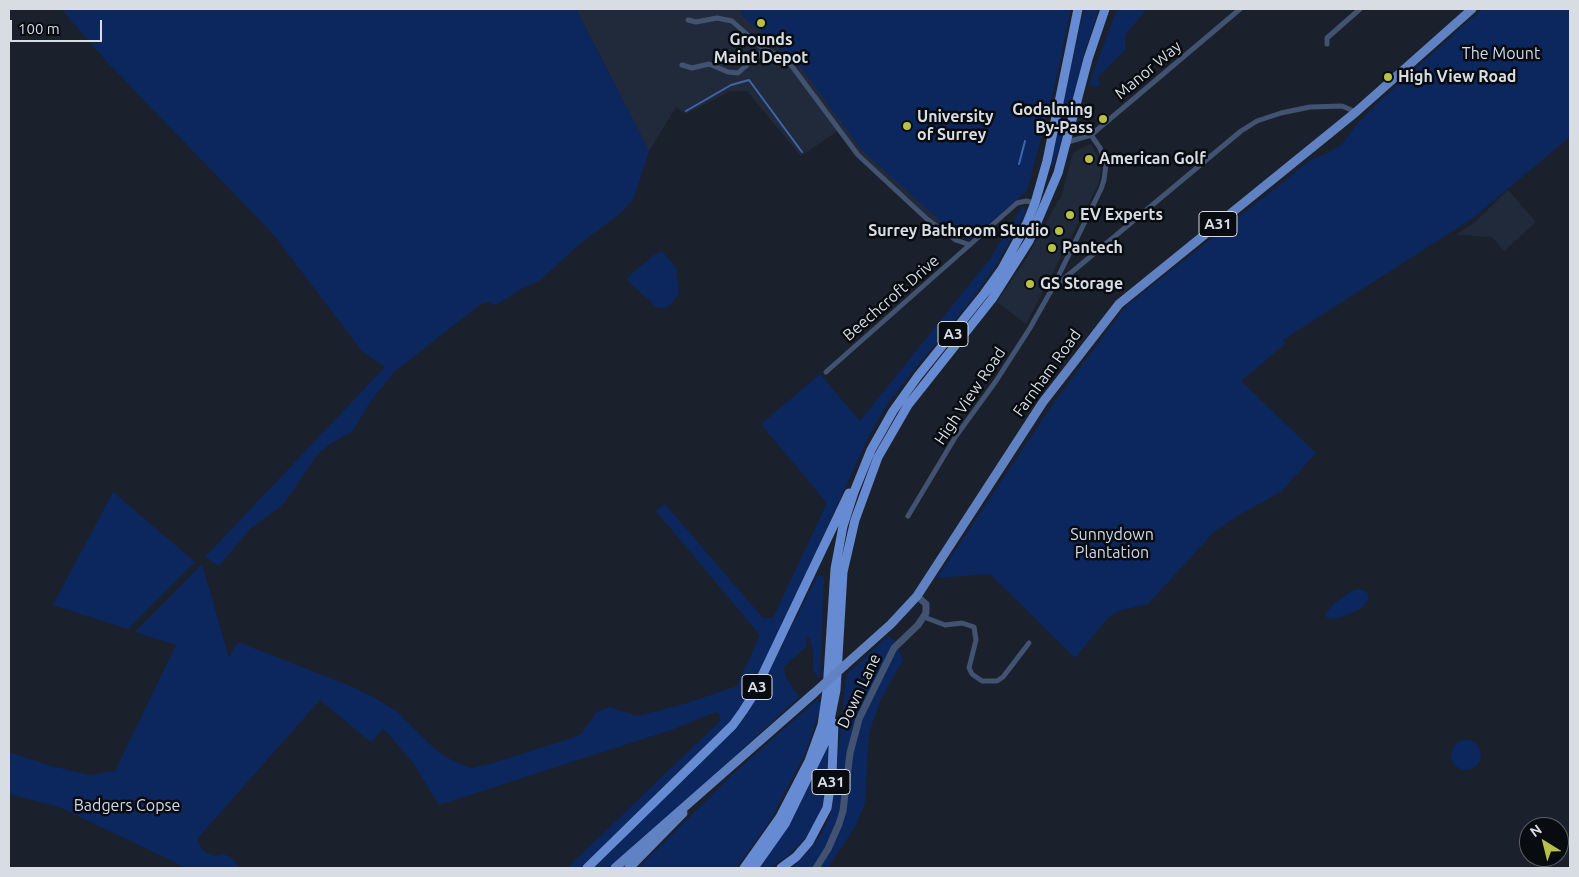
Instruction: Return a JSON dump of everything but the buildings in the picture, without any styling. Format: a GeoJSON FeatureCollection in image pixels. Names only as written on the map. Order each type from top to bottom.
{"type":"FeatureCollection","features":[{"type":"Feature","properties":{"kind":"highway","name":"A3"},"geometry":{"type":"LineString","coordinates":[[587,868],[733,725],[743,711],[752,697],[835,519],[881,432],[905,394],[971,312],[1002,269],[1017,243],[1035,203],[1047,161],[1078,9]]}},
{"type":"Feature","properties":{"kind":"highway","name":"A3"},"geometry":{"type":"LineString","coordinates":[[754,868],[786,824],[817,762],[829,729],[836,690],[843,572],[854,520],[878,457],[914,396],[1006,280],[1029,241],[1046,206],[1068,142],[1088,59],[1105,9]]}},
{"type":"Feature","properties":{"kind":"highway","name":"A3"},"geometry":{"type":"LineString","coordinates":[[744,868],[780,817],[809,761],[822,725],[828,691],[832,595],[836,560],[850,503],[866,462]]}},
{"type":"Feature","properties":{"kind":"highway","name":"A31"},"geometry":{"type":"LineString","coordinates":[[781,868],[796,857],[809,842],[827,808],[832,775],[836,690]]}},
{"type":"Feature","properties":{"kind":"main road","name":"Farnham Road"},"geometry":{"type":"LineString","coordinates":[[615,868],[891,624],[916,596],[1028,424],[1119,304],[1356,112],[1472,9]]}},
{"type":"Feature","properties":{"kind":"main road","name":"Farnham Road"},"geometry":{"type":"LineString","coordinates":[[629,868],[673,825],[694,800]]}},
{"type":"Feature","properties":{"kind":"street","name":"Manor Way"},"geometry":{"type":"LineString","coordinates":[[1068,142],[1091,135],[1240,9]]}},
{"type":"Feature","properties":{"kind":"street"},"geometry":{"type":"LineString","coordinates":[[1327,44],[1327,38],[1360,9]]}},
{"type":"Feature","properties":{"kind":"street"},"geometry":{"type":"LineString","coordinates":[[688,20],[696,22],[717,18],[732,20],[765,49],[791,64],[858,155],[928,220],[956,240],[970,245]]}},
{"type":"Feature","properties":{"kind":"street"},"geometry":{"type":"LineString","coordinates":[[682,65],[692,68],[709,64],[728,72],[738,73],[765,49]]}},
{"type":"Feature","properties":{"kind":"street","name":"High View Road"},"geometry":{"type":"LineString","coordinates":[[1052,289],[1241,131],[1257,121],[1310,107],[1342,106],[1356,112]]}},
{"type":"Feature","properties":{"kind":"street","name":"High View Road"},"geometry":{"type":"LineString","coordinates":[[908,516],[956,436],[1013,355],[1052,289],[1104,180],[1104,156],[1091,135]]}},
{"type":"Feature","properties":{"kind":"street","name":"Beechcroft Drive"},"geometry":{"type":"LineString","coordinates":[[826,372],[1017,203],[1026,201],[1046,206]]}},
{"type":"Feature","properties":{"kind":"street"},"geometry":{"type":"LineString","coordinates":[[1064,264],[1073,272]]}},
{"type":"Feature","properties":{"kind":"street"},"geometry":{"type":"LineString","coordinates":[[916,596],[926,604],[924,617],[945,625],[962,623],[974,627],[976,640],[969,668],[972,674],[982,681],[997,681],[1003,677],[1029,643]]}},
{"type":"Feature","properties":{"kind":"street","name":"Down Lane"},"geometry":{"type":"LineString","coordinates":[[816,868],[835,835],[843,811],[850,753],[859,718],[894,648],[924,617]]}},
{"type":"Feature","properties":{"kind":"shaded area","name":"University of Surrey"},"geometry":{"type":"Polygon","coordinates":[[[576,9],[1067,9],[1024,187],[955,244],[856,152],[839,130],[801,156],[747,91],[730,91],[686,114],[676,107],[649,151],[576,9]]]}},
{"type":"Feature","properties":{"kind":"shaded area"},"geometry":{"type":"Polygon","coordinates":[[[1090,144],[1102,161],[1098,185],[1026,324],[997,302],[1026,259],[1062,194],[1073,153],[1090,144]]]}},
{"type":"Feature","properties":{"kind":"shaded area"},"geometry":{"type":"Polygon","coordinates":[[[1508,190],[1536,222],[1504,251],[1492,237],[1456,235],[1475,222],[1508,190]]]}},
{"type":"Feature","properties":{"kind":"green space"},"geometry":{"type":"Polygon","coordinates":[[[61,9],[576,9],[649,151],[634,198],[622,212],[581,243],[539,281],[523,288],[496,305],[486,302],[481,304],[394,372],[370,402],[353,431],[330,444],[318,454],[280,507],[251,528],[219,566],[205,557],[385,367],[361,350],[274,235],[107,62],[61,9]]]}},
{"type":"Feature","properties":{"kind":"green space","name":"University of Surrey"},"geometry":{"type":"Polygon","coordinates":[[[744,9],[1071,9],[1055,85],[1027,191],[969,241],[950,230],[861,149],[800,66],[740,14],[744,9]]]}},
{"type":"Feature","properties":{"kind":"green space"},"geometry":{"type":"Polygon","coordinates":[[[1084,9],[1099,9],[1083,57],[1068,122],[1053,166],[1051,165],[1062,107],[1084,9]]]}},
{"type":"Feature","properties":{"kind":"green space"},"geometry":{"type":"Polygon","coordinates":[[[1117,9],[1147,9],[1125,35],[1125,50],[1097,78],[1101,84],[1098,87],[1089,85],[1117,9]]]}},
{"type":"Feature","properties":{"kind":"green space"},"geometry":{"type":"Polygon","coordinates":[[[1482,9],[1570,9],[1570,137],[1473,218],[1283,340],[1285,344],[1241,381],[1316,453],[1281,492],[1242,513],[1214,532],[1148,604],[1118,611],[1106,620],[1075,658],[990,574],[937,578],[1050,408],[1126,306],[1312,159],[1330,152],[1344,142],[1358,123],[1383,98],[1482,9]]]}},
{"type":"Feature","properties":{"kind":"green space","name":"Badgers Copse"},"geometry":{"type":"Polygon","coordinates":[[[1023,206],[1026,211],[996,266],[966,307],[886,406],[870,434],[764,664],[736,717],[583,868],[567,868],[720,721],[720,715],[716,712],[674,729],[439,805],[413,763],[388,733],[383,729],[371,742],[320,700],[197,839],[202,850],[214,856],[223,854],[231,857],[240,868],[187,868],[59,807],[9,794],[9,752],[48,765],[89,775],[115,771],[176,645],[135,632],[202,564],[229,658],[238,642],[348,685],[396,711],[435,749],[451,760],[471,768],[490,764],[572,738],[581,734],[597,712],[610,707],[637,716],[684,704],[737,686],[760,635],[656,511],[665,504],[763,618],[773,618],[827,503],[761,424],[820,374],[860,421],[989,260],[1023,206]]]}},
{"type":"Feature","properties":{"kind":"green space"},"geometry":{"type":"Polygon","coordinates":[[[662,251],[676,268],[679,293],[672,303],[662,308],[656,307],[627,280],[628,277],[654,255],[662,251]]]}},
{"type":"Feature","properties":{"kind":"green space"},"geometry":{"type":"Polygon","coordinates":[[[113,492],[195,562],[128,629],[53,605],[113,492]]]}},
{"type":"Feature","properties":{"kind":"green space"},"geometry":{"type":"Polygon","coordinates":[[[818,575],[823,576],[824,579],[820,677],[813,670],[813,651],[810,637],[807,638],[806,647],[784,667],[786,678],[799,697],[613,868],[594,868],[747,714],[818,575]]]}},
{"type":"Feature","properties":{"kind":"green space"},"geometry":{"type":"Polygon","coordinates":[[[1359,589],[1366,591],[1369,598],[1362,608],[1345,616],[1334,619],[1327,618],[1325,614],[1335,603],[1351,591],[1359,589]]]}},
{"type":"Feature","properties":{"kind":"green space"},"geometry":{"type":"Polygon","coordinates":[[[888,636],[895,641],[903,660],[881,699],[869,733],[865,803],[856,825],[828,868],[791,868],[806,854],[821,835],[830,815],[834,797],[846,675],[888,636]]]}},
{"type":"Feature","properties":{"kind":"green space"},"geometry":{"type":"Polygon","coordinates":[[[818,699],[821,706],[805,754],[770,821],[736,868],[638,868],[733,774],[818,699]]]}},
{"type":"Feature","properties":{"kind":"green space"},"geometry":{"type":"Polygon","coordinates":[[[1466,740],[1477,744],[1481,755],[1477,766],[1466,770],[1455,766],[1451,755],[1455,744],[1466,740]]]}},
{"type":"Feature","properties":{"kind":"green space"},"geometry":{"type":"Polygon","coordinates":[[[830,742],[828,777],[821,811],[811,832],[788,856],[769,868],[760,868],[790,824],[830,742]]]}},
{"type":"Feature","properties":{"kind":"waterway"},"geometry":{"type":"LineString","coordinates":[[686,111],[731,85],[749,80],[802,152]]}},
{"type":"Feature","properties":{"kind":"waterway"},"geometry":{"type":"LineString","coordinates":[[1019,164],[1025,141]]}},
{"type":"Feature","properties":{"kind":"place","name":"Grounds Maint Depot"},"geometry":{"type":"Point","coordinates":[761,23]}},
{"type":"Feature","properties":{"kind":"place","name":"High View Road"},"geometry":{"type":"Point","coordinates":[1388,77]}},
{"type":"Feature","properties":{"kind":"place","name":"Godalming By-Pass"},"geometry":{"type":"Point","coordinates":[1103,119]}},
{"type":"Feature","properties":{"kind":"place","name":"University of Surrey"},"geometry":{"type":"Point","coordinates":[907,126]}},
{"type":"Feature","properties":{"kind":"place","name":"American Golf"},"geometry":{"type":"Point","coordinates":[1089,159]}},
{"type":"Feature","properties":{"kind":"place","name":"EV Experts"},"geometry":{"type":"Point","coordinates":[1070,215]}},
{"type":"Feature","properties":{"kind":"place","name":"Surrey Bathroom Studio"},"geometry":{"type":"Point","coordinates":[1059,231]}},
{"type":"Feature","properties":{"kind":"place","name":"Pantech"},"geometry":{"type":"Point","coordinates":[1052,248]}},
{"type":"Feature","properties":{"kind":"place","name":"GS Storage"},"geometry":{"type":"Point","coordinates":[1030,284]}},
{"type":"Feature","properties":{"kind":"park label","name":"The Mount"},"geometry":{"type":"Point","coordinates":[1501,54]}},
{"type":"Feature","properties":{"kind":"park label","name":"Sunnydown Plantation"},"geometry":{"type":"Point","coordinates":[1112,544]}}]}
